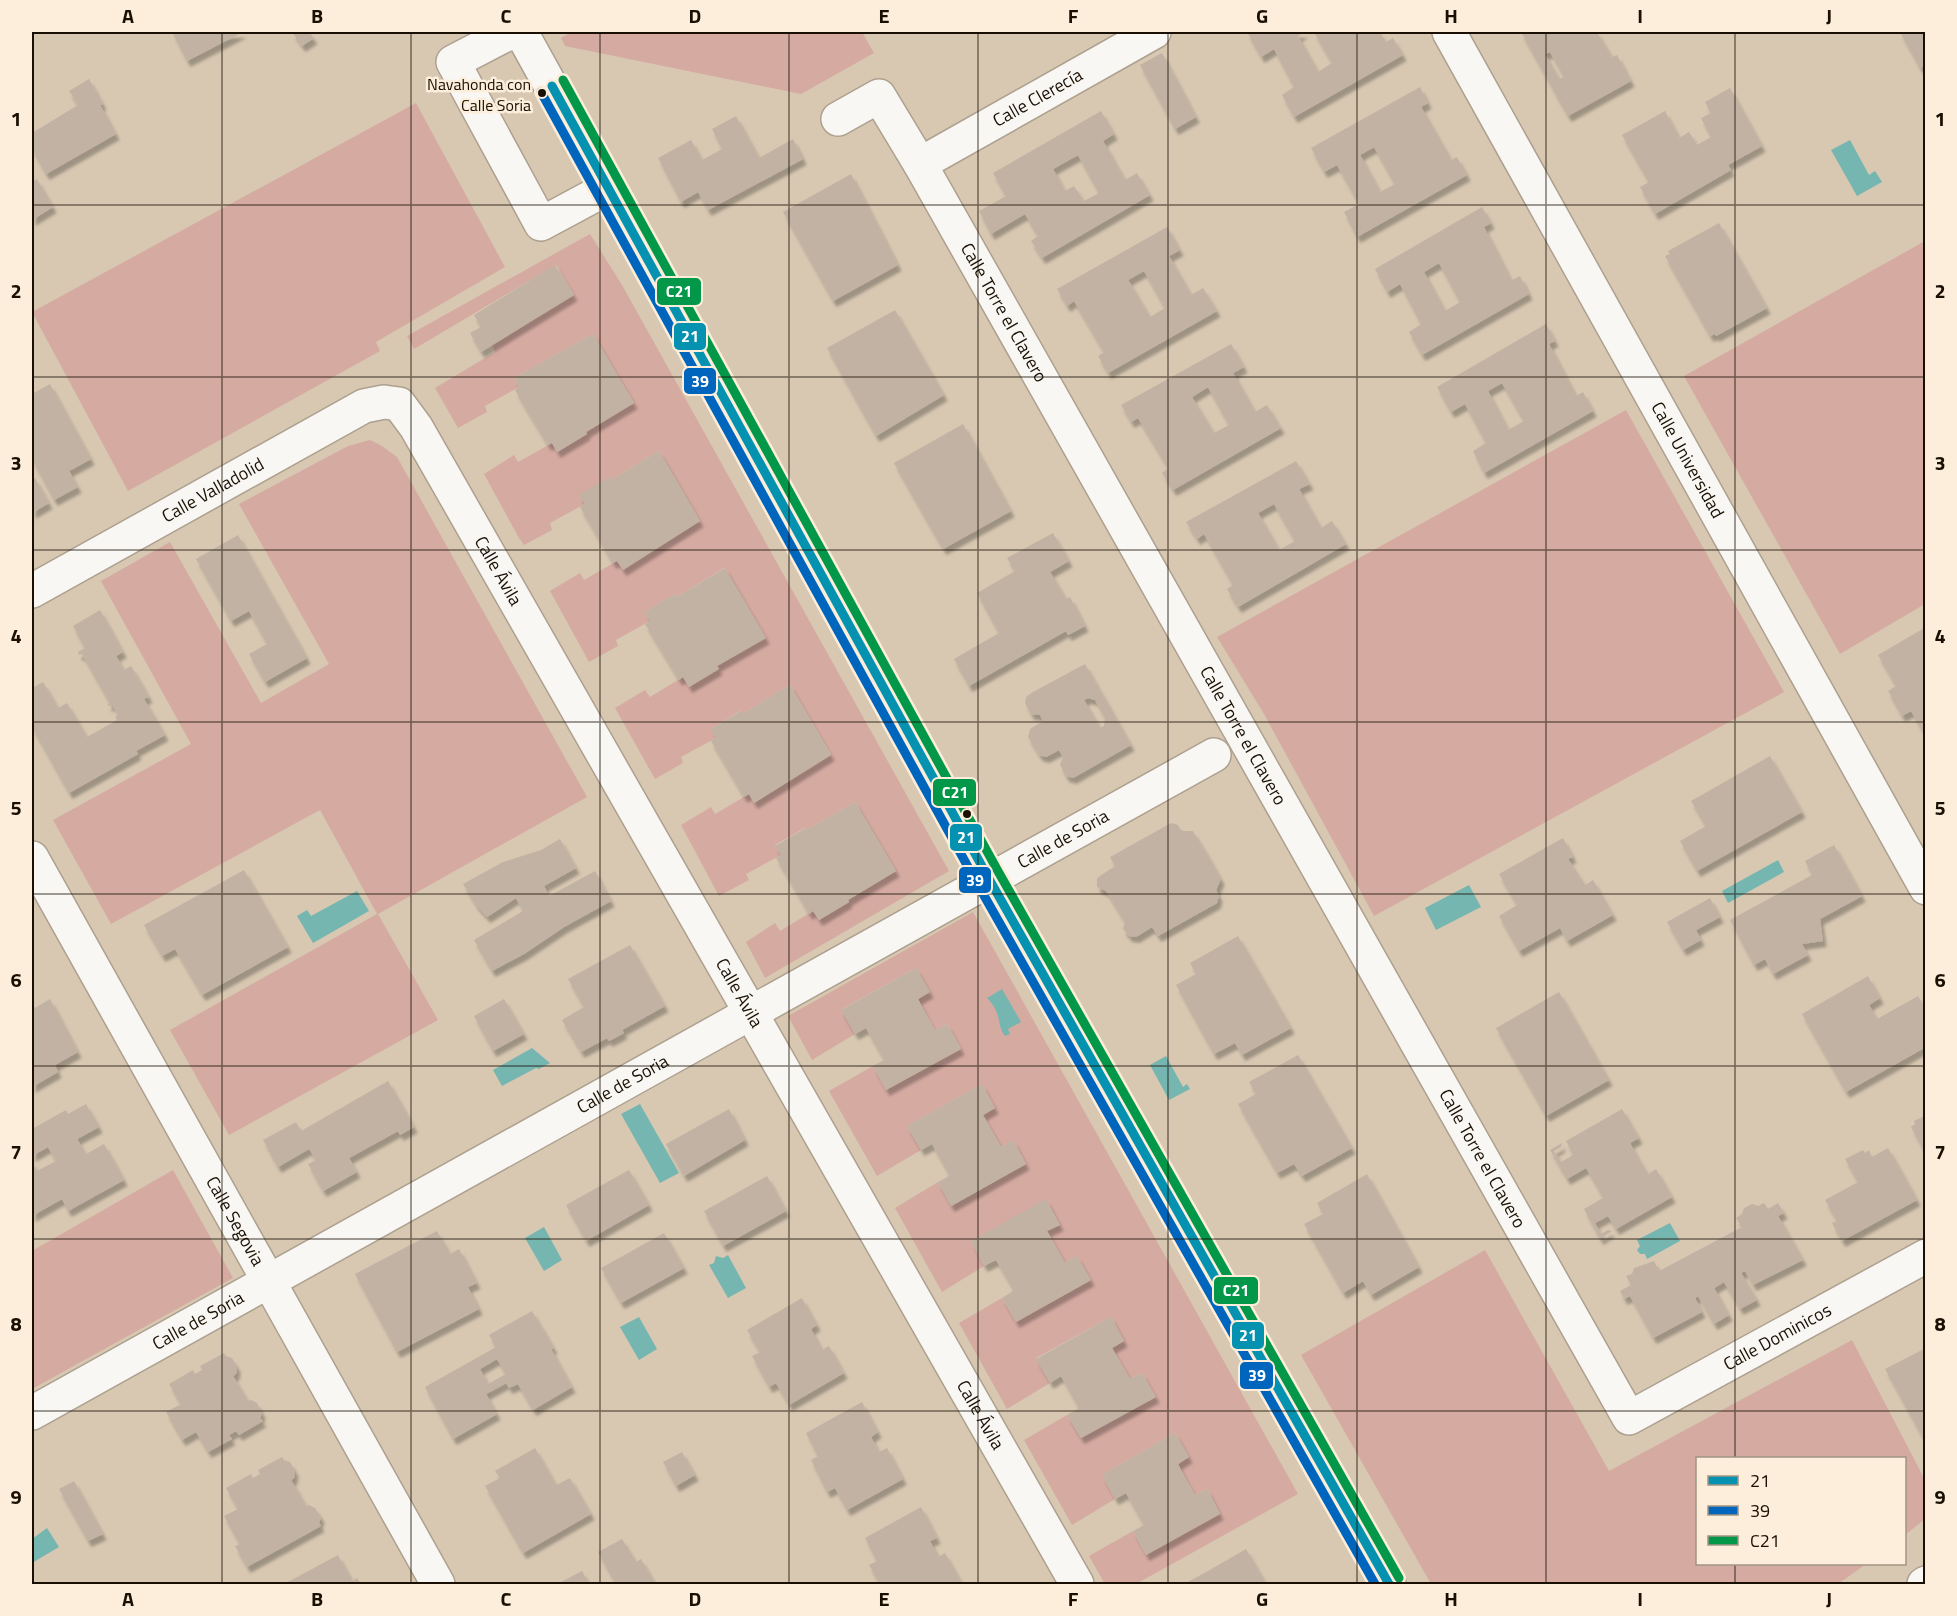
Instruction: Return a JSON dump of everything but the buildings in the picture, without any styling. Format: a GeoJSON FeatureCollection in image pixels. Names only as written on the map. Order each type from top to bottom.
{"type":"FeatureCollection","features":[{"type":"Feature","properties":{"kind":"street"},"geometry":{"type":"LineString","coordinates":[[511,32],[453,62],[541,224],[608,188]]}},
{"type":"Feature","properties":{"kind":"street"},"geometry":{"type":"LineString","coordinates":[[521,32],[990,879],[1389,1584]]}},
{"type":"Feature","properties":{"kind":"street","name":"Calle Clerecía"},"geometry":{"type":"LineString","coordinates":[[920,164],[1154,32]]}},
{"type":"Feature","properties":{"kind":"street","name":"Calle Universidad"},"geometry":{"type":"LineString","coordinates":[[1449,32],[1926,888]]}},
{"type":"Feature","properties":{"kind":"street","name":"Calle Torre el Clavero"},"geometry":{"type":"LineString","coordinates":[[838,120],[879,96],[920,164],[1629,1418]]}},
{"type":"Feature","properties":{"kind":"street","name":"Calle Valladolid"},"geometry":{"type":"LineString","coordinates":[[32,591],[364,406],[384,402],[399,404]]}},
{"type":"Feature","properties":{"kind":"street","name":"Calle Ávila"},"geometry":{"type":"LineString","coordinates":[[399,404],[416,427],[1077,1584]]}},
{"type":"Feature","properties":{"kind":"street","name":"Calle de Soria"},"geometry":{"type":"LineString","coordinates":[[32,1413],[1214,755]]}},
{"type":"Feature","properties":{"kind":"street","name":"Calle Segovia"},"geometry":{"type":"LineString","coordinates":[[32,858],[438,1584]]}},
{"type":"Feature","properties":{"kind":"street","name":"Calle Dominicos"},"geometry":{"type":"LineString","coordinates":[[1629,1418],[1926,1256]]}},
{"type":"Feature","properties":{"kind":"shaded area"},"geometry":{"type":"Polygon","coordinates":[[[572,32],[862,32],[874,53],[801,94],[565,46],[561,38],[572,32]]]}},
{"type":"Feature","properties":{"kind":"shaded area"},"geometry":{"type":"Polygon","coordinates":[[[416,103],[505,267],[376,342],[380,351],[128,491],[32,312],[416,103]]]}},
{"type":"Feature","properties":{"kind":"shaded area"},"geometry":{"type":"Polygon","coordinates":[[[590,234],[622,285],[949,871],[765,978],[746,942],[775,923],[780,931],[813,911],[819,920],[896,871],[855,802],[807,830],[805,828],[775,845],[781,855],[746,874],[749,880],[719,896],[681,825],[711,807],[715,814],[749,794],[754,803],[831,754],[790,685],[742,714],[740,711],[711,729],[716,738],[681,757],[683,763],[655,779],[615,708],[645,690],[650,697],[683,677],[689,687],[718,668],[717,666],[765,638],[724,568],[677,597],[675,594],[645,612],[650,621],[616,640],[618,646],[589,662],[550,591],[580,573],[584,580],[617,561],[623,569],[700,521],[659,451],[580,496],[585,504],[550,523],[552,530],[524,545],[519,538],[484,474],[514,455],[518,462],[552,443],[558,452],[634,403],[593,334],[514,378],[519,387],[485,406],[487,412],[458,428],[435,388],[495,352],[492,345],[574,295],[556,265],[414,349],[407,336],[590,234]]]}},
{"type":"Feature","properties":{"kind":"shaded area"},"geometry":{"type":"Polygon","coordinates":[[[1925,241],[1925,604],[1840,654],[1684,376],[1925,241]]]}},
{"type":"Feature","properties":{"kind":"shaded area"},"geometry":{"type":"Polygon","coordinates":[[[1626,410],[1784,692],[1374,916],[1264,714],[1217,637],[1626,410]]]}},
{"type":"Feature","properties":{"kind":"shaded area"},"geometry":{"type":"Polygon","coordinates":[[[370,440],[397,457],[587,797],[378,914],[438,1020],[229,1135],[170,1030],[377,914],[320,810],[111,924],[53,820],[191,744],[101,581],[170,542],[261,703],[329,664],[239,504],[348,446],[370,440]]]}},
{"type":"Feature","properties":{"kind":"shaded area"},"geometry":{"type":"Polygon","coordinates":[[[973,912],[1298,1494],[1136,1584],[1105,1584],[1089,1556],[1133,1531],[1146,1555],[1220,1513],[1207,1489],[1195,1495],[1178,1464],[1189,1457],[1175,1433],[1102,1475],[1115,1499],[1072,1525],[1024,1440],[1067,1415],[1081,1438],[1155,1397],[1142,1373],[1130,1379],[1112,1348],[1124,1341],[1111,1317],[1036,1358],[1050,1383],[1007,1409],[959,1323],[1002,1298],[1016,1322],[1090,1280],[1077,1256],[1065,1263],[1047,1231],[1059,1224],[971,1241],[984,1266],[942,1292],[895,1208],[938,1182],[952,1206],[1026,1164],[1013,1140],[1001,1147],[983,1115],[995,1108],[982,1084],[907,1126],[921,1150],[877,1176],[829,1091],[873,1066],[886,1090],[961,1048],[947,1024],[935,1030],[918,999],[929,992],[916,968],[842,1009],[855,1034],[812,1060],[788,1016],[973,912]]]}},
{"type":"Feature","properties":{"kind":"shaded area"},"geometry":{"type":"Polygon","coordinates":[[[173,1170],[233,1278],[32,1389],[32,1251],[173,1170]]]}},
{"type":"Feature","properties":{"kind":"shaded area"},"geometry":{"type":"Polygon","coordinates":[[[1485,1250],[1609,1471],[1852,1340],[1925,1480],[1925,1519],[1906,1534],[1906,1457],[1696,1457],[1696,1565],[1865,1565],[1838,1584],[1431,1584],[1301,1355],[1485,1250]]]}},
{"type":"Feature","properties":{"kind":"water"},"geometry":{"type":"Polygon","coordinates":[[[1850,140],[1869,175],[1875,171],[1882,182],[1857,196],[1831,150],[1850,140]]]}},
{"type":"Feature","properties":{"kind":"water"},"geometry":{"type":"Polygon","coordinates":[[[1778,860],[1784,872],[1728,903],[1722,891],[1778,860]]]}},
{"type":"Feature","properties":{"kind":"water"},"geometry":{"type":"Polygon","coordinates":[[[1469,885],[1481,907],[1436,930],[1425,908],[1469,885]]]}},
{"type":"Feature","properties":{"kind":"water"},"geometry":{"type":"Polygon","coordinates":[[[357,891],[369,911],[313,943],[297,916],[307,910],[311,916],[357,891]]]}},
{"type":"Feature","properties":{"kind":"water"},"geometry":{"type":"Polygon","coordinates":[[[1002,989],[1021,1022],[1008,1029],[1010,1034],[1005,1036],[995,1009],[987,998],[1002,989]]]}},
{"type":"Feature","properties":{"kind":"water"},"geometry":{"type":"Polygon","coordinates":[[[532,1048],[550,1063],[502,1086],[493,1070],[532,1048]]]}},
{"type":"Feature","properties":{"kind":"water"},"geometry":{"type":"Polygon","coordinates":[[[1166,1056],[1183,1087],[1187,1084],[1190,1089],[1169,1100],[1150,1065],[1166,1056]]]}},
{"type":"Feature","properties":{"kind":"water"},"geometry":{"type":"Polygon","coordinates":[[[640,1104],[679,1173],[660,1183],[621,1114],[640,1104]]]}},
{"type":"Feature","properties":{"kind":"water"},"geometry":{"type":"Polygon","coordinates":[[[1670,1223],[1680,1241],[1647,1259],[1645,1254],[1640,1254],[1637,1250],[1640,1246],[1637,1240],[1670,1223]]]}},
{"type":"Feature","properties":{"kind":"water"},"geometry":{"type":"Polygon","coordinates":[[[544,1227],[562,1260],[544,1271],[525,1238],[544,1227]]]}},
{"type":"Feature","properties":{"kind":"water"},"geometry":{"type":"Polygon","coordinates":[[[728,1255],[746,1288],[728,1298],[709,1265],[714,1263],[716,1256],[723,1258],[728,1255]]]}},
{"type":"Feature","properties":{"kind":"water"},"geometry":{"type":"Polygon","coordinates":[[[639,1317],[657,1349],[639,1360],[620,1327],[639,1317]]]}},
{"type":"Feature","properties":{"kind":"water"},"geometry":{"type":"Polygon","coordinates":[[[47,1528],[59,1547],[32,1563],[32,1539],[47,1528]]]}},
{"type":"Feature","properties":{"kind":"transit line","name":"C21"},"geometry":{"type":"LineString","coordinates":[[563,80],[999,873],[1399,1578]]}},
{"type":"Feature","properties":{"kind":"transit line","name":"21"},"geometry":{"type":"LineString","coordinates":[[552,86],[989,879],[1389,1584]]}},
{"type":"Feature","properties":{"kind":"transit line","name":"39"},"geometry":{"type":"LineString","coordinates":[[541,92],[978,885],[1375,1584]]}},
{"type":"Feature","properties":{"kind":"place","name":"Navahonda con Calle Soria"},"geometry":{"type":"Point","coordinates":[542,93]}}]}
